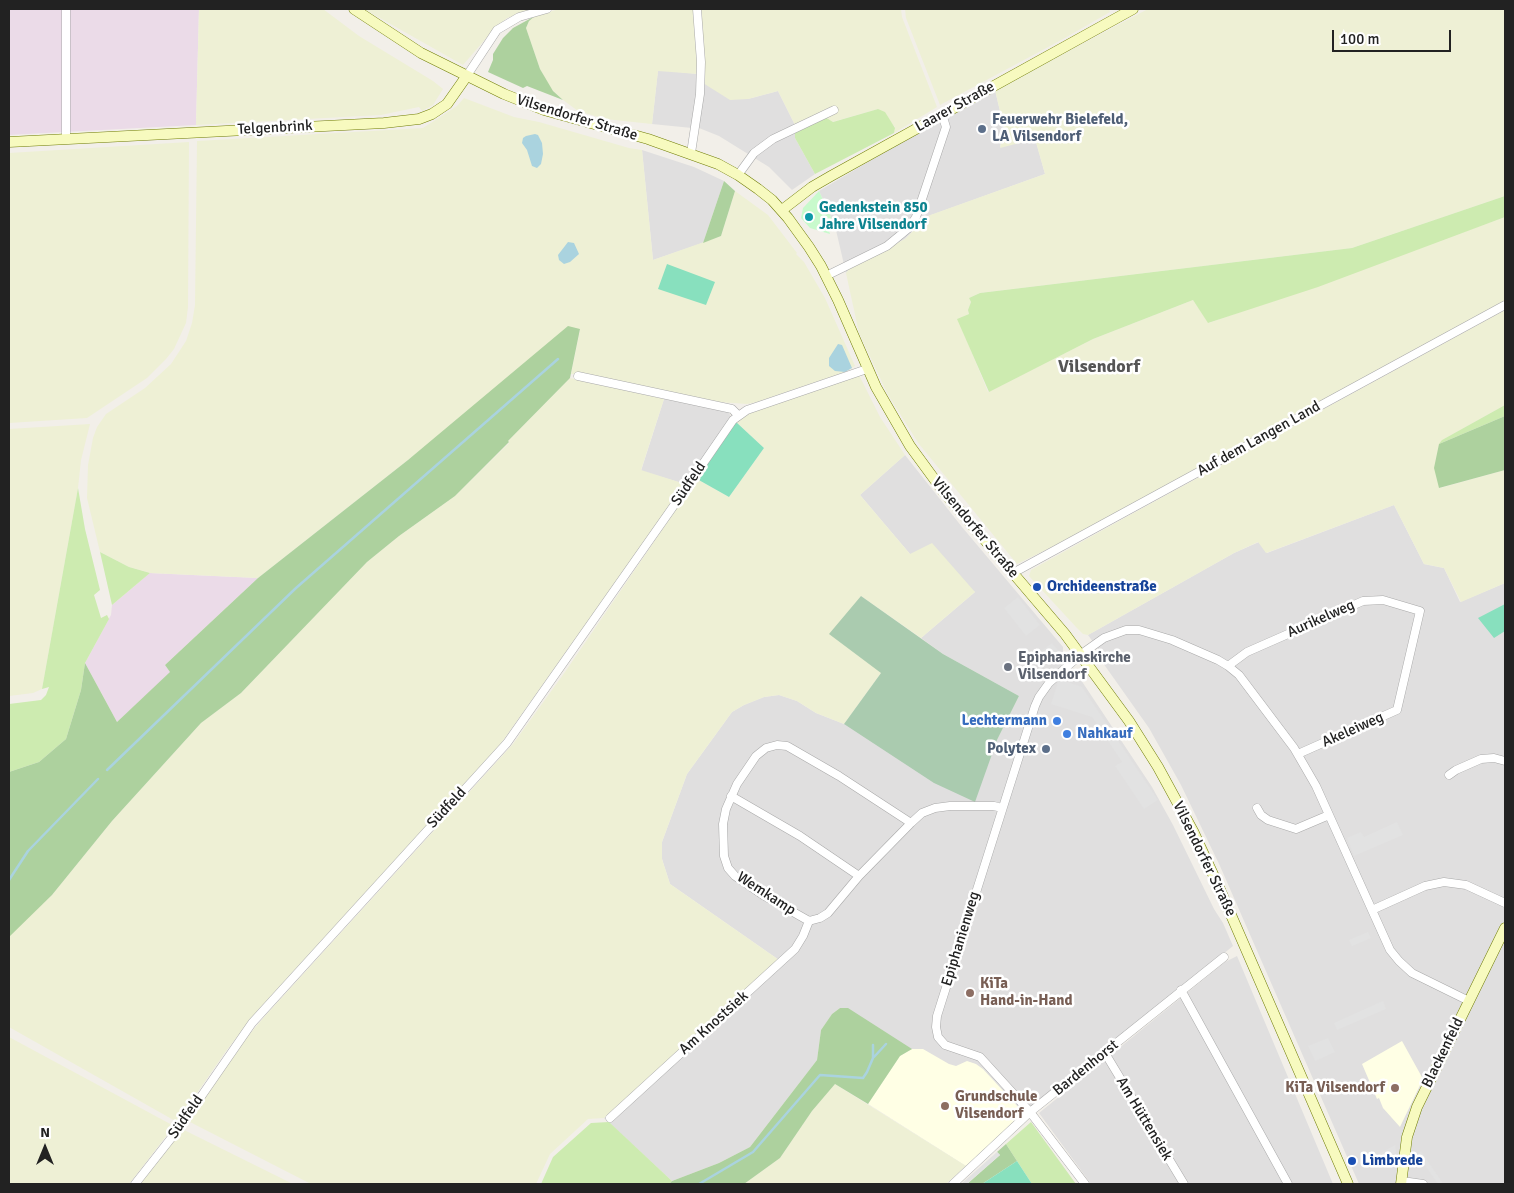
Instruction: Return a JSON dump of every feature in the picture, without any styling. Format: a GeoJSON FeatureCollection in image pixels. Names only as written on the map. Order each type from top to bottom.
{"type":"FeatureCollection","features":[{"type":"Feature","properties":{"kind":"main road","name":"Vilsendorfer Straße"},"geometry":{"type":"LineString","coordinates":[[354,9],[407,44],[466,77],[504,94],[544,110],[691,153],[718,164],[738,175],[766,195],[782,210],[809,246],[826,276],[867,369],[888,411],[922,463],[1080,655],[1145,744],[1194,833],[1348,1184]]}},
{"type":"Feature","properties":{"kind":"main road","name":"Laarer Straße"},"geometry":{"type":"LineString","coordinates":[[782,210],[820,182],[1133,9]]}},
{"type":"Feature","properties":{"kind":"main road","name":"Telgenbrink"},"geometry":{"type":"LineString","coordinates":[[9,142],[419,119],[432,114],[447,104],[466,77]]}},
{"type":"Feature","properties":{"kind":"main road","name":"Blackenfeld"},"geometry":{"type":"LineString","coordinates":[[1402,1183],[1407,1137],[1414,1116],[1505,928]]}},
{"type":"Feature","properties":{"kind":"street"},"geometry":{"type":"LineString","coordinates":[[66,9],[66,139]]}},
{"type":"Feature","properties":{"kind":"street"},"geometry":{"type":"LineString","coordinates":[[466,77],[497,30],[519,18],[546,9]]}},
{"type":"Feature","properties":{"kind":"street"},"geometry":{"type":"LineString","coordinates":[[691,153],[700,94],[701,62],[697,9]]}},
{"type":"Feature","properties":{"kind":"street"},"geometry":{"type":"LineString","coordinates":[[738,175],[754,153],[773,139],[834,110]]}},
{"type":"Feature","properties":{"kind":"street"},"geometry":{"type":"LineString","coordinates":[[826,276],[887,246],[910,227],[919,209],[946,127],[942,114]]}},
{"type":"Feature","properties":{"kind":"street","name":"Auf dem Langen Land"},"geometry":{"type":"LineString","coordinates":[[1014,573],[1505,305]]}},
{"type":"Feature","properties":{"kind":"street"},"geometry":{"type":"LineString","coordinates":[[578,376],[732,409],[738,415],[746,410],[867,369]]}},
{"type":"Feature","properties":{"kind":"street","name":"Südfeld"},"geometry":{"type":"LineString","coordinates":[[135,1184],[180,1127],[252,1023],[507,743],[738,415]]}},
{"type":"Feature","properties":{"kind":"street","name":"Aurikelweg"},"geometry":{"type":"LineString","coordinates":[[1228,666],[1248,652],[1363,601],[1383,600],[1420,612]]}},
{"type":"Feature","properties":{"kind":"street","name":"Akeleiweg"},"geometry":{"type":"LineString","coordinates":[[1298,754],[1397,710],[1420,612]]}},
{"type":"Feature","properties":{"kind":"street"},"geometry":{"type":"LineString","coordinates":[[1080,655],[1104,638],[1126,630],[1139,630],[1172,640],[1228,666],[1257,697],[1298,754],[1316,786],[1390,950],[1399,962],[1412,973],[1469,1001]]}},
{"type":"Feature","properties":{"kind":"street","name":"Epiphanienweg"},"geometry":{"type":"LineString","coordinates":[[1080,655],[1049,683],[1039,697],[1002,808],[936,1027],[938,1037],[945,1045],[980,1057],[1030,1112],[1085,1184]]}},
{"type":"Feature","properties":{"kind":"street","name":"Wemkamp"},"geometry":{"type":"LineString","coordinates":[[911,823],[839,776],[787,746],[777,745],[766,748],[756,756],[745,770],[731,796],[723,824],[724,856],[728,868],[735,876],[763,895],[809,921],[820,918],[828,913],[859,876],[922,813],[935,808],[972,806],[1002,808]]}},
{"type":"Feature","properties":{"kind":"street"},"geometry":{"type":"LineString","coordinates":[[1449,775],[1481,759],[1494,758],[1505,761]]}},
{"type":"Feature","properties":{"kind":"street"},"geometry":{"type":"LineString","coordinates":[[731,796],[800,836],[859,876]]}},
{"type":"Feature","properties":{"kind":"street"},"geometry":{"type":"LineString","coordinates":[[1257,808],[1268,820],[1296,829],[1329,815]]}},
{"type":"Feature","properties":{"kind":"street"},"geometry":{"type":"LineString","coordinates":[[1372,910],[1425,886],[1444,882],[1466,885],[1505,903]]}},
{"type":"Feature","properties":{"kind":"street","name":"Am Knostsiek"},"geometry":{"type":"LineString","coordinates":[[610,1118],[795,949],[809,921]]}},
{"type":"Feature","properties":{"kind":"street","name":"Bardenhorst"},"geometry":{"type":"LineString","coordinates":[[953,1184],[1030,1112],[1224,957]]}},
{"type":"Feature","properties":{"kind":"street"},"geometry":{"type":"LineString","coordinates":[[1181,990],[1288,1184]]}},
{"type":"Feature","properties":{"kind":"street","name":"Am Hüttensiek"},"geometry":{"type":"LineString","coordinates":[[1104,1054],[1184,1184]]}},
{"type":"Feature","properties":{"kind":"street"},"geometry":{"type":"LineString","coordinates":[[1402,1183],[1423,1184]]}},
{"type":"Feature","properties":{"kind":"shaded area"},"geometry":{"type":"Polygon","coordinates":[[[9,9],[199,9],[196,125],[9,135],[9,9]]]}},
{"type":"Feature","properties":{"kind":"shaded area"},"geometry":{"type":"Polygon","coordinates":[[[199,9],[323,9],[359,36],[443,89],[433,105],[422,111],[419,107],[381,115],[196,125],[199,9]]]}},
{"type":"Feature","properties":{"kind":"shaded area"},"geometry":{"type":"Polygon","coordinates":[[[364,9],[537,9],[507,18],[495,28],[463,65],[364,9]]]}},
{"type":"Feature","properties":{"kind":"shaded area"},"geometry":{"type":"Polygon","coordinates":[[[559,9],[694,9],[698,74],[658,71],[652,124],[605,119],[578,111],[553,91],[545,79],[526,28],[529,21],[535,16],[559,9]]]}},
{"type":"Feature","properties":{"kind":"shaded area"},"geometry":{"type":"Polygon","coordinates":[[[699,9],[901,9],[902,17],[937,107],[894,133],[895,127],[878,109],[832,122],[825,117],[795,125],[778,91],[748,99],[730,100],[703,83],[699,9]]]}},
{"type":"Feature","properties":{"kind":"shaded area"},"geometry":{"type":"Polygon","coordinates":[[[905,9],[1109,9],[1110,12],[940,105],[906,18],[905,9]]]}},
{"type":"Feature","properties":{"kind":"shaded area"},"geometry":{"type":"Polygon","coordinates":[[[1148,9],[1505,9],[1505,196],[1352,248],[980,293],[969,298],[971,302],[968,310],[969,314],[958,319],[988,392],[1093,339],[1193,300],[1209,323],[1505,217],[1505,301],[1060,543],[1017,564],[919,444],[888,395],[859,333],[846,273],[849,269],[905,239],[916,228],[922,218],[1045,174],[1035,139],[1000,148],[1004,128],[995,90],[1148,9]]]}},
{"type":"Feature","properties":{"kind":"shaded area"},"geometry":{"type":"Polygon","coordinates":[[[658,70],[698,74],[698,102],[692,128],[652,124],[658,70]]]}},
{"type":"Feature","properties":{"kind":"shaded area"},"geometry":{"type":"Polygon","coordinates":[[[703,83],[748,99],[778,91],[795,125],[795,138],[815,174],[792,190],[769,167],[719,136],[699,128],[703,83]]]}},
{"type":"Feature","properties":{"kind":"shaded area"},"geometry":{"type":"Polygon","coordinates":[[[995,90],[1004,128],[1000,147],[1035,138],[1045,174],[923,218],[905,239],[849,269],[846,273],[835,226],[819,191],[995,90]]]}},
{"type":"Feature","properties":{"kind":"shaded area"},"geometry":{"type":"Polygon","coordinates":[[[464,98],[514,117],[642,150],[653,260],[721,236],[735,191],[768,215],[804,262],[825,298],[855,366],[845,372],[757,402],[747,404],[719,402],[582,374],[571,374],[580,330],[408,460],[258,578],[150,573],[129,567],[100,552],[87,498],[88,465],[97,427],[106,414],[145,388],[171,364],[186,341],[192,323],[195,305],[197,141],[423,128],[457,106],[464,98]]]}},
{"type":"Feature","properties":{"kind":"shaded area"},"geometry":{"type":"Polygon","coordinates":[[[189,142],[188,307],[186,323],[174,349],[147,378],[87,418],[9,423],[9,153],[189,142]]]}},
{"type":"Feature","properties":{"kind":"shaded area"},"geometry":{"type":"Polygon","coordinates":[[[642,150],[694,167],[724,181],[703,243],[653,260],[642,150]]]}},
{"type":"Feature","properties":{"kind":"shaded area"},"geometry":{"type":"Polygon","coordinates":[[[1505,310],[1505,405],[1442,440],[1440,488],[1505,470],[1505,583],[1461,602],[1444,568],[1424,564],[1394,505],[1266,553],[1258,542],[1234,553],[1088,635],[1083,634],[1076,627],[1029,576],[1031,570],[1505,310]]]}},
{"type":"Feature","properties":{"kind":"shaded area"},"geometry":{"type":"Polygon","coordinates":[[[859,375],[880,417],[905,455],[860,495],[910,554],[932,543],[975,592],[921,638],[861,596],[881,673],[844,724],[816,713],[797,701],[779,695],[764,697],[732,712],[687,774],[662,842],[662,859],[670,884],[779,960],[604,1118],[588,1119],[550,1154],[536,1184],[311,1184],[188,1121],[248,1036],[265,1016],[513,744],[565,672],[697,479],[729,497],[764,448],[736,422],[755,410],[859,375]]]}},
{"type":"Feature","properties":{"kind":"shaded area"},"geometry":{"type":"Polygon","coordinates":[[[570,378],[664,399],[641,470],[685,484],[499,746],[258,1010],[226,1051],[177,1122],[9,1027],[10,934],[52,895],[112,821],[201,723],[241,693],[367,562],[399,536],[455,496],[509,443],[508,441],[570,378]]]}},
{"type":"Feature","properties":{"kind":"shaded area"},"geometry":{"type":"Polygon","coordinates":[[[664,399],[728,411],[731,417],[685,484],[641,471],[664,399]]]}},
{"type":"Feature","properties":{"kind":"shaded area"},"geometry":{"type":"Polygon","coordinates":[[[90,424],[81,460],[78,488],[42,689],[33,693],[9,696],[9,429],[90,424]]]}},
{"type":"Feature","properties":{"kind":"shaded area"},"geometry":{"type":"Polygon","coordinates":[[[905,455],[962,527],[1063,647],[1063,658],[1074,674],[1081,680],[1152,787],[1223,923],[1233,946],[1034,1106],[966,1166],[868,1104],[911,1049],[840,1008],[832,1014],[821,1030],[817,1060],[750,1147],[719,1163],[672,1181],[604,1118],[779,960],[670,884],[662,859],[662,842],[687,774],[732,712],[764,697],[779,695],[797,701],[816,713],[844,724],[997,740],[1019,696],[943,654],[921,638],[975,592],[910,554],[860,495],[905,455]]]}},
{"type":"Feature","properties":{"kind":"shaded area"},"geometry":{"type":"Polygon","coordinates":[[[1394,505],[1424,564],[1444,568],[1460,602],[1505,583],[1505,1184],[1359,1184],[1220,866],[1181,785],[1149,728],[1103,663],[1101,653],[1088,635],[1234,553],[1259,542],[1267,553],[1394,505]]]}},
{"type":"Feature","properties":{"kind":"shaded area"},"geometry":{"type":"Polygon","coordinates":[[[150,573],[258,578],[165,665],[171,672],[117,722],[85,663],[111,615],[112,605],[150,573]]]}},
{"type":"Feature","properties":{"kind":"shaded area"},"geometry":{"type":"Polygon","coordinates":[[[861,596],[943,654],[1019,696],[997,740],[975,802],[934,783],[844,724],[881,673],[829,634],[861,596]]]}},
{"type":"Feature","properties":{"kind":"shaded area"},"geometry":{"type":"Polygon","coordinates":[[[1018,597],[1040,625],[1026,636],[1004,608],[1018,597]]]}},
{"type":"Feature","properties":{"kind":"shaded area"},"geometry":{"type":"Polygon","coordinates":[[[1052,643],[1062,655],[1051,664],[1041,651],[1052,643]]]}},
{"type":"Feature","properties":{"kind":"shaded area"},"geometry":{"type":"Polygon","coordinates":[[[1059,679],[1082,687],[1158,800],[1144,809],[1115,766],[1122,762],[1092,717],[1051,704],[1059,679]]]}},
{"type":"Feature","properties":{"kind":"shaded area"},"geometry":{"type":"Polygon","coordinates":[[[1397,822],[1403,835],[1354,856],[1347,838],[1361,832],[1364,837],[1397,822]]]}},
{"type":"Feature","properties":{"kind":"shaded area"},"geometry":{"type":"Polygon","coordinates":[[[1368,932],[1371,938],[1352,946],[1349,940],[1368,932]]]}},
{"type":"Feature","properties":{"kind":"shaded area"},"geometry":{"type":"Polygon","coordinates":[[[1237,956],[1333,1184],[1091,1184],[1039,1113],[1225,962],[1237,956]]]}},
{"type":"Feature","properties":{"kind":"shaded area"},"geometry":{"type":"Polygon","coordinates":[[[1383,1001],[1386,1009],[1337,1030],[1334,1023],[1383,1001]]]}},
{"type":"Feature","properties":{"kind":"shaded area"},"geometry":{"type":"Polygon","coordinates":[[[9,1037],[174,1126],[129,1184],[9,1184],[9,1037]]]}},
{"type":"Feature","properties":{"kind":"shaded area"},"geometry":{"type":"Polygon","coordinates":[[[1328,1038],[1335,1052],[1315,1061],[1308,1046],[1328,1038]]]}},
{"type":"Feature","properties":{"kind":"shaded area","name":"KiTa Vilsendorf"},"geometry":{"type":"Polygon","coordinates":[[[1402,1041],[1423,1079],[1400,1127],[1383,1108],[1379,1098],[1377,1099],[1362,1064],[1402,1041]]]}},
{"type":"Feature","properties":{"kind":"shaded area","name":"Grundschule Vilsendorf"},"geometry":{"type":"Polygon","coordinates":[[[912,1049],[923,1049],[956,1066],[967,1061],[976,1064],[983,1069],[1020,1109],[1020,1117],[966,1166],[868,1104],[900,1056],[912,1049]]]}},
{"type":"Feature","properties":{"kind":"shaded area"},"geometry":{"type":"Polygon","coordinates":[[[835,1084],[966,1166],[946,1184],[744,1184],[780,1158],[812,1111],[835,1084]]]}},
{"type":"Feature","properties":{"kind":"shaded area"},"geometry":{"type":"Polygon","coordinates":[[[182,1129],[291,1183],[291,1184],[140,1184],[182,1129]]]}},
{"type":"Feature","properties":{"kind":"shaded area"},"geometry":{"type":"Polygon","coordinates":[[[1395,1145],[1396,1153],[1380,1160],[1380,1153],[1395,1145]]]}},
{"type":"Feature","properties":{"kind":"shaded area"},"geometry":{"type":"Polygon","coordinates":[[[1421,1151],[1442,1182],[1441,1184],[1438,1184],[1417,1154],[1421,1151]]]}},
{"type":"Feature","properties":{"kind":"shaded area"},"geometry":{"type":"Polygon","coordinates":[[[997,1152],[1000,1155],[967,1184],[961,1184],[997,1152]]]}},
{"type":"Feature","properties":{"kind":"green space"},"geometry":{"type":"Polygon","coordinates":[[[535,16],[529,21],[526,28],[540,69],[553,91],[563,100],[527,86],[523,88],[488,72],[493,60],[493,54],[503,38],[513,28],[535,16]]]}},
{"type":"Feature","properties":{"kind":"green space"},"geometry":{"type":"Polygon","coordinates":[[[878,109],[885,112],[895,128],[894,133],[815,174],[795,138],[795,132],[825,117],[833,122],[878,109]]]}},
{"type":"Feature","properties":{"kind":"green space"},"geometry":{"type":"Polygon","coordinates":[[[724,181],[735,191],[721,236],[703,243],[724,181]]]}},
{"type":"Feature","properties":{"kind":"green space"},"geometry":{"type":"Polygon","coordinates":[[[819,191],[835,226],[828,228],[830,234],[810,228],[801,218],[803,208],[819,191]]]}},
{"type":"Feature","properties":{"kind":"green space"},"geometry":{"type":"Polygon","coordinates":[[[1505,196],[1505,217],[1318,287],[1208,323],[1193,300],[1093,339],[989,392],[957,319],[969,314],[968,310],[971,302],[969,298],[980,293],[1352,248],[1505,196]]]}},
{"type":"Feature","properties":{"kind":"green space"},"geometry":{"type":"Polygon","coordinates":[[[667,264],[715,282],[706,305],[658,289],[667,264]]]}},
{"type":"Feature","properties":{"kind":"green space"},"geometry":{"type":"Polygon","coordinates":[[[568,326],[580,329],[570,378],[455,496],[399,536],[367,562],[241,693],[201,723],[112,821],[52,895],[9,937],[9,772],[39,762],[66,739],[81,690],[85,663],[117,722],[170,672],[165,665],[258,578],[408,460],[568,326]]]}},
{"type":"Feature","properties":{"kind":"green space"},"geometry":{"type":"Polygon","coordinates":[[[1505,405],[1505,416],[1439,444],[1442,440],[1505,405]]]}},
{"type":"Feature","properties":{"kind":"green space"},"geometry":{"type":"Polygon","coordinates":[[[1505,416],[1505,470],[1439,488],[1434,468],[1439,444],[1505,416]]]}},
{"type":"Feature","properties":{"kind":"green space"},"geometry":{"type":"Polygon","coordinates":[[[736,422],[764,448],[729,497],[697,479],[736,422]]]}},
{"type":"Feature","properties":{"kind":"green space"},"geometry":{"type":"Polygon","coordinates":[[[78,488],[85,529],[100,590],[94,595],[101,618],[107,615],[109,619],[85,663],[81,690],[66,739],[39,762],[9,772],[9,704],[41,700],[46,695],[49,687],[42,689],[78,488]]]}},
{"type":"Feature","properties":{"kind":"green space"},"geometry":{"type":"Polygon","coordinates":[[[100,552],[129,567],[150,573],[112,605],[100,552]]]}},
{"type":"Feature","properties":{"kind":"green space"},"geometry":{"type":"Polygon","coordinates":[[[1505,604],[1505,631],[1494,638],[1478,618],[1505,604]]]}},
{"type":"Feature","properties":{"kind":"green space"},"geometry":{"type":"Polygon","coordinates":[[[840,1008],[848,1008],[912,1049],[900,1056],[868,1104],[835,1084],[812,1111],[780,1158],[744,1184],[669,1184],[672,1181],[719,1163],[750,1147],[817,1060],[821,1030],[832,1014],[840,1008]]]}},
{"type":"Feature","properties":{"kind":"green space"},"geometry":{"type":"Polygon","coordinates":[[[609,1122],[672,1181],[669,1184],[541,1184],[553,1157],[591,1123],[609,1122]]]}},
{"type":"Feature","properties":{"kind":"green space"},"geometry":{"type":"Polygon","coordinates":[[[1031,1122],[1076,1184],[1032,1184],[1006,1144],[1031,1122]]]}},
{"type":"Feature","properties":{"kind":"green space"},"geometry":{"type":"Polygon","coordinates":[[[1006,1144],[1017,1161],[982,1184],[967,1184],[1000,1155],[997,1152],[1006,1144]]]}},
{"type":"Feature","properties":{"kind":"green space"},"geometry":{"type":"Polygon","coordinates":[[[1017,1161],[1032,1184],[982,1184],[1017,1161]]]}},
{"type":"Feature","properties":{"kind":"water"},"geometry":{"type":"Polygon","coordinates":[[[535,134],[538,135],[542,143],[543,154],[541,164],[537,168],[532,166],[527,150],[522,143],[523,138],[535,134]]]}},
{"type":"Feature","properties":{"kind":"water"},"geometry":{"type":"Polygon","coordinates":[[[568,242],[574,243],[579,254],[570,262],[564,264],[559,260],[558,255],[568,242]]]}},
{"type":"Feature","properties":{"kind":"water"},"geometry":{"type":"Polygon","coordinates":[[[838,344],[842,345],[852,368],[845,372],[835,371],[829,366],[829,358],[838,344]]]}},
{"type":"Feature","properties":{"kind":"waterway"},"geometry":{"type":"LineString","coordinates":[[107,770],[296,588],[558,359]]}},
{"type":"Feature","properties":{"kind":"waterway"},"geometry":{"type":"LineString","coordinates":[[9,880],[28,851],[98,779]]}},
{"type":"Feature","properties":{"kind":"waterway"},"geometry":{"type":"LineString","coordinates":[[874,1057],[886,1044]]}},
{"type":"Feature","properties":{"kind":"waterway"},"geometry":{"type":"LineString","coordinates":[[699,1184],[753,1152],[820,1075],[863,1078],[873,1058],[873,1045]]}},
{"type":"Feature","properties":{"kind":"place","name":"Feuerwehr Bielefeld, LA Vilsendorf"},"geometry":{"type":"Point","coordinates":[982,129]}},
{"type":"Feature","properties":{"kind":"place","name":"Gedenkstein 850 Jahre Vilsendorf"},"geometry":{"type":"Point","coordinates":[809,217]}},
{"type":"Feature","properties":{"kind":"place","name":"Orchideenstraße"},"geometry":{"type":"Point","coordinates":[1037,587]}},
{"type":"Feature","properties":{"kind":"place","name":"Epiphaniaskirche Vilsendorf"},"geometry":{"type":"Point","coordinates":[1008,667]}},
{"type":"Feature","properties":{"kind":"place","name":"Lechtermann"},"geometry":{"type":"Point","coordinates":[1057,721]}},
{"type":"Feature","properties":{"kind":"place","name":"Nahkauf"},"geometry":{"type":"Point","coordinates":[1067,734]}},
{"type":"Feature","properties":{"kind":"place","name":"Polytex"},"geometry":{"type":"Point","coordinates":[1046,749]}},
{"type":"Feature","properties":{"kind":"place","name":"KiTa Hand-in-Hand"},"geometry":{"type":"Point","coordinates":[970,993]}},
{"type":"Feature","properties":{"kind":"place","name":"KiTa Vilsendorf"},"geometry":{"type":"Point","coordinates":[1395,1088]}},
{"type":"Feature","properties":{"kind":"place","name":"Grundschule Vilsendorf"},"geometry":{"type":"Point","coordinates":[945,1106]}},
{"type":"Feature","properties":{"kind":"place","name":"Limbrede"},"geometry":{"type":"Point","coordinates":[1352,1161]}},
{"type":"Feature","properties":{"kind":"district","name":"Vilsendorf"},"geometry":{"type":"Point","coordinates":[1099,367]}}]}
